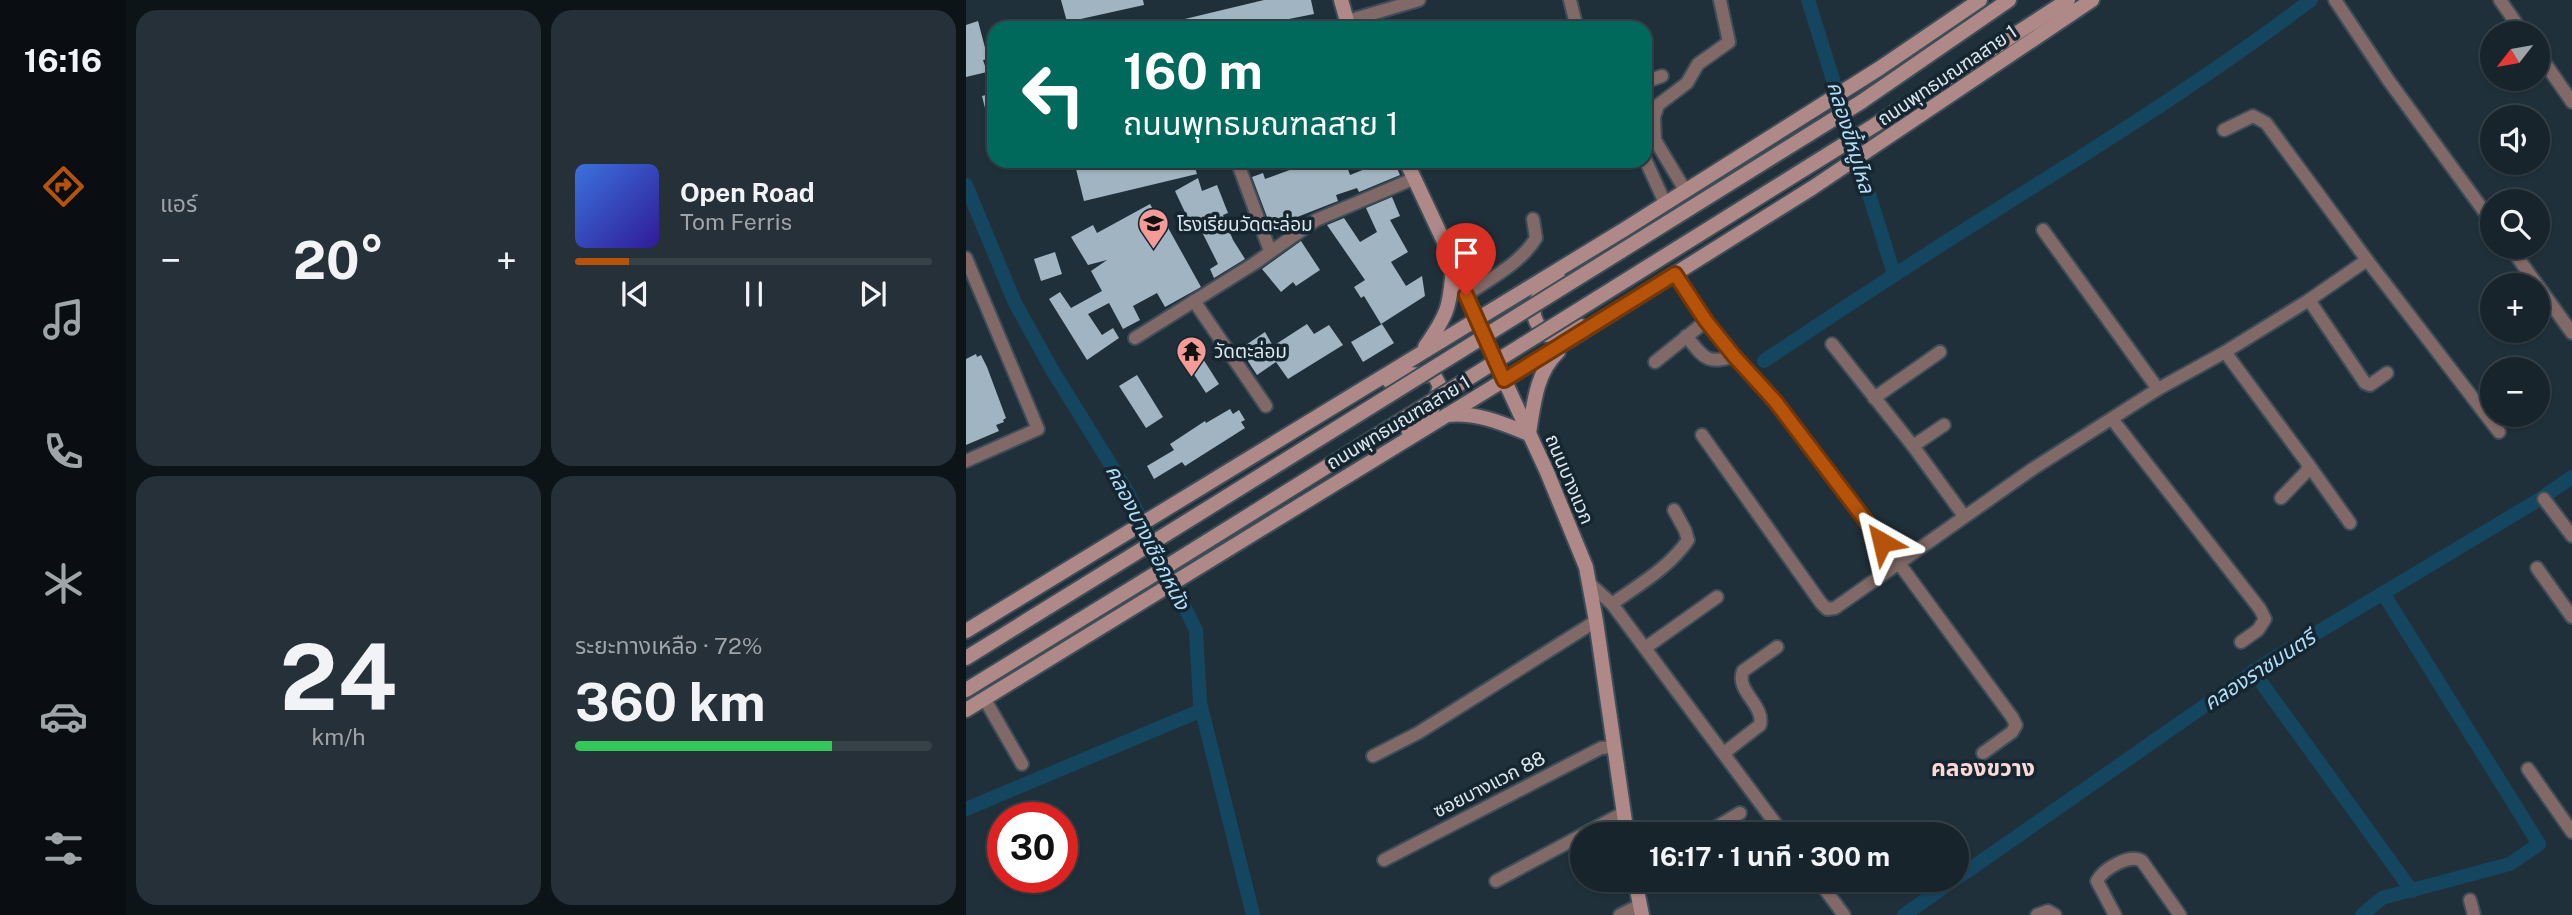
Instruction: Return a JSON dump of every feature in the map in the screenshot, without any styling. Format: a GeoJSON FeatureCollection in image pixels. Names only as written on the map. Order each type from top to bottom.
{"type":"FeatureCollection","features":[{"type":"Feature","properties":{"kind":"main road"},"geometry":{"type":"LineString","coordinates":[[1341,0],[1347,21]]}},
{"type":"Feature","properties":{"kind":"main road"},"geometry":{"type":"LineString","coordinates":[[966,631],[1793,124],[1980,0]]}},
{"type":"Feature","properties":{"kind":"main road","name":"ถนนพุทธมณฑลสาย 1"},"geometry":{"type":"LineString","coordinates":[[966,658],[1861,102],[2009,0]]}},
{"type":"Feature","properties":{"kind":"main road","name":"ถนนพุทธมณฑลสาย 1"},"geometry":{"type":"LineString","coordinates":[[966,690],[1875,125],[2068,0]]}},
{"type":"Feature","properties":{"kind":"main road","name":"ถนนพุทธมณฑลสาย 1"},"geometry":{"type":"LineString","coordinates":[[966,710],[1612,314],[1812,188],[2092,0]]}},
{"type":"Feature","properties":{"kind":"main road","name":"ถนนบางแวก"},"geometry":{"type":"LineString","coordinates":[[1409,168],[1529,434],[1578,548],[1590,584],[1624,822]]}},
{"type":"Feature","properties":{"kind":"main road"},"geometry":{"type":"LineString","coordinates":[[1584,253],[1536,296],[1533,310],[1535,324],[1546,335],[1559,334],[1612,314]]}},
{"type":"Feature","properties":{"kind":"main road"},"geometry":{"type":"LineString","coordinates":[[1422,351],[1446,316],[1451,294],[1453,261]]}},
{"type":"Feature","properties":{"kind":"main road"},"geometry":{"type":"LineString","coordinates":[[1445,415],[1483,417],[1529,434],[1539,379],[1547,362],[1571,339]]}},
{"type":"Feature","properties":{"kind":"main road"},"geometry":{"type":"LineString","coordinates":[[1324,412],[1405,374],[1434,375],[1440,386],[1433,408],[1380,455]]}},
{"type":"Feature","properties":{"kind":"main road"},"geometry":{"type":"LineString","coordinates":[[1637,892],[1641,910]]}},
{"type":"Feature","properties":{"kind":"street"},"geometry":{"type":"LineString","coordinates":[[1357,21],[1419,0]]}},
{"type":"Feature","properties":{"kind":"street"},"geometry":{"type":"LineString","coordinates":[[1570,0],[1575,21]]}},
{"type":"Feature","properties":{"kind":"street"},"geometry":{"type":"LineString","coordinates":[[1685,190],[1655,140],[1654,117],[1658,105],[1688,83],[1698,64],[1729,42],[1720,0]]}},
{"type":"Feature","properties":{"kind":"street"},"geometry":{"type":"LineString","coordinates":[[2335,0],[2389,81],[2480,206]]}},
{"type":"Feature","properties":{"kind":"street"},"geometry":{"type":"LineString","coordinates":[[2500,0],[2515,21]]}},
{"type":"Feature","properties":{"kind":"street"},"geometry":{"type":"LineString","coordinates":[[2550,70],[2572,102]]}},
{"type":"Feature","properties":{"kind":"street"},"geometry":{"type":"LineString","coordinates":[[1652,80],[1662,76]]}},
{"type":"Feature","properties":{"kind":"street"},"geometry":{"type":"LineString","coordinates":[[2224,131],[2253,116],[2266,123],[2499,432]]}},
{"type":"Feature","properties":{"kind":"street"},"geometry":{"type":"LineString","coordinates":[[1240,168],[1270,251]]}},
{"type":"Feature","properties":{"kind":"street"},"geometry":{"type":"LineString","coordinates":[[1649,168],[1665,203]]}},
{"type":"Feature","properties":{"kind":"street"},"geometry":{"type":"LineString","coordinates":[[1135,338],[1316,220],[1413,179]]}},
{"type":"Feature","properties":{"kind":"street"},"geometry":{"type":"LineString","coordinates":[[1466,295],[1503,270],[1531,246],[1536,238],[1533,219]]}},
{"type":"Feature","properties":{"kind":"street"},"geometry":{"type":"LineString","coordinates":[[2043,230],[2158,389]]}},
{"type":"Feature","properties":{"kind":"street"},"geometry":{"type":"LineString","coordinates":[[966,258],[1038,429],[966,461]]}},
{"type":"Feature","properties":{"kind":"street"},"geometry":{"type":"LineString","coordinates":[[2519,259],[2572,334]]}},
{"type":"Feature","properties":{"kind":"street"},"geometry":{"type":"LineString","coordinates":[[1702,435],[1821,603],[1827,609],[1835,608],[1964,516],[2112,419],[2309,300],[2367,260]]}},
{"type":"Feature","properties":{"kind":"street"},"geometry":{"type":"LineString","coordinates":[[1675,274],[1706,321],[1775,401],[1898,562],[2016,725],[2012,732],[1983,753]]}},
{"type":"Feature","properties":{"kind":"street"},"geometry":{"type":"LineString","coordinates":[[2309,300],[2365,383],[2370,385],[2387,373]]}},
{"type":"Feature","properties":{"kind":"street"},"geometry":{"type":"LineString","coordinates":[[1194,301],[1266,406]]}},
{"type":"Feature","properties":{"kind":"street"},"geometry":{"type":"LineString","coordinates":[[1655,362],[1706,321]]}},
{"type":"Feature","properties":{"kind":"street"},"geometry":{"type":"LineString","coordinates":[[1686,336],[1710,361],[1734,356]]}},
{"type":"Feature","properties":{"kind":"street"},"geometry":{"type":"LineString","coordinates":[[1832,344],[1913,446],[1964,516]]}},
{"type":"Feature","properties":{"kind":"street"},"geometry":{"type":"LineString","coordinates":[[1874,398],[1940,352]]}},
{"type":"Feature","properties":{"kind":"street"},"geometry":{"type":"LineString","coordinates":[[2225,352],[2350,523]]}},
{"type":"Feature","properties":{"kind":"street"},"geometry":{"type":"LineString","coordinates":[[2112,419],[2260,609],[2265,619],[2258,630],[2241,642]]}},
{"type":"Feature","properties":{"kind":"street"},"geometry":{"type":"LineString","coordinates":[[1913,446],[1944,425]]}},
{"type":"Feature","properties":{"kind":"street"},"geometry":{"type":"LineString","coordinates":[[2281,498],[2307,471],[2308,464]]}},
{"type":"Feature","properties":{"kind":"street"},"geometry":{"type":"LineString","coordinates":[[2544,499],[2572,536]]}},
{"type":"Feature","properties":{"kind":"street"},"geometry":{"type":"LineString","coordinates":[[1612,604],[1672,560],[1688,540],[1674,510]]}},
{"type":"Feature","properties":{"kind":"street"},"geometry":{"type":"LineString","coordinates":[[2537,568],[2572,617]]}},
{"type":"Feature","properties":{"kind":"street"},"geometry":{"type":"LineString","coordinates":[[1590,584],[1612,604],[1774,822]]}},
{"type":"Feature","properties":{"kind":"street"},"geometry":{"type":"LineString","coordinates":[[1645,648],[1717,597]]}},
{"type":"Feature","properties":{"kind":"street"},"geometry":{"type":"LineString","coordinates":[[1373,756],[1418,733],[1596,621]]}},
{"type":"Feature","properties":{"kind":"street"},"geometry":{"type":"LineString","coordinates":[[1724,753],[1760,725],[1760,714],[1741,683],[1743,671],[1777,647]]}},
{"type":"Feature","properties":{"kind":"street"},"geometry":{"type":"LineString","coordinates":[[984,698],[1022,764]]}},
{"type":"Feature","properties":{"kind":"street","name":"ซอยบางแวก 88"},"geometry":{"type":"LineString","coordinates":[[1384,860],[1601,748],[1613,747]]}},
{"type":"Feature","properties":{"kind":"street"},"geometry":{"type":"LineString","coordinates":[[2528,769],[2572,832]]}},
{"type":"Feature","properties":{"kind":"street"},"geometry":{"type":"LineString","coordinates":[[1496,881],[1623,813]]}},
{"type":"Feature","properties":{"kind":"street"},"geometry":{"type":"LineString","coordinates":[[1725,822],[1740,813]]}},
{"type":"Feature","properties":{"kind":"street"},"geometry":{"type":"LineString","coordinates":[[2115,915],[2097,881],[2100,876],[2129,858],[2137,858],[2142,862],[2180,915]]}},
{"type":"Feature","properties":{"kind":"street"},"geometry":{"type":"LineString","coordinates":[[1827,892],[1844,915]]}},
{"type":"Feature","properties":{"kind":"street"},"geometry":{"type":"LineString","coordinates":[[2469,900],[2474,915]]}},
{"type":"Feature","properties":{"kind":"street"},"geometry":{"type":"LineString","coordinates":[[1620,915],[1641,910]]}},
{"type":"Feature","properties":{"kind":"street"},"geometry":{"type":"LineString","coordinates":[[2037,915],[2048,911],[2055,915]]}},
{"type":"Feature","properties":{"kind":"building"},"geometry":{"type":"Polygon","coordinates":[[[1061,0],[1143,0],[1144,5],[1067,21],[1061,0]]]}},
{"type":"Feature","properties":{"kind":"building"},"geometry":{"type":"Polygon","coordinates":[[[1264,0],[1311,0],[1314,14],[1278,21],[1176,21],[1264,0]]]}},
{"type":"Feature","properties":{"kind":"building"},"geometry":{"type":"Polygon","coordinates":[[[978,21],[987,55],[987,59],[983,60],[987,72],[966,77],[966,25],[978,21]]]}},
{"type":"Feature","properties":{"kind":"building"},"geometry":{"type":"Polygon","coordinates":[[[987,95],[987,116],[982,96],[987,95]]]}},
{"type":"Feature","properties":{"kind":"building"},"geometry":{"type":"Polygon","coordinates":[[[1076,168],[1195,168],[1197,174],[1084,201],[1076,168]]]}},
{"type":"Feature","properties":{"kind":"building"},"geometry":{"type":"Polygon","coordinates":[[[1295,168],[1348,168],[1350,175],[1368,168],[1397,168],[1400,175],[1359,192],[1357,188],[1336,195],[1338,201],[1287,221],[1290,226],[1273,233],[1252,177],[1263,173],[1265,179],[1295,168]]]}},
{"type":"Feature","properties":{"kind":"building"},"geometry":{"type":"Polygon","coordinates":[[[1198,178],[1202,191],[1217,185],[1228,213],[1223,215],[1233,240],[1245,259],[1214,278],[1210,269],[1218,264],[1197,222],[1191,225],[1175,191],[1198,178]]]}},
{"type":"Feature","properties":{"kind":"building"},"geometry":{"type":"Polygon","coordinates":[[[1392,197],[1400,216],[1390,220],[1408,252],[1391,262],[1406,286],[1422,276],[1425,296],[1381,324],[1364,296],[1361,298],[1354,287],[1365,280],[1327,225],[1344,218],[1360,242],[1377,232],[1366,208],[1392,197]]]}},
{"type":"Feature","properties":{"kind":"building"},"geometry":{"type":"Polygon","coordinates":[[[1150,204],[1162,226],[1166,224],[1201,287],[1165,307],[1157,293],[1133,306],[1140,320],[1123,329],[1109,303],[1088,314],[1102,335],[1113,328],[1119,338],[1087,360],[1049,299],[1060,292],[1071,308],[1102,291],[1091,271],[1107,260],[1088,265],[1071,237],[1093,225],[1097,233],[1150,204]]]}},
{"type":"Feature","properties":{"kind":"building"},"geometry":{"type":"Polygon","coordinates":[[[1301,241],[1320,270],[1296,286],[1293,282],[1281,292],[1262,269],[1301,241]]]}},
{"type":"Feature","properties":{"kind":"building"},"geometry":{"type":"Polygon","coordinates":[[[1055,252],[1062,274],[1041,281],[1034,259],[1055,252]]]}},
{"type":"Feature","properties":{"kind":"building"},"geometry":{"type":"Polygon","coordinates":[[[1307,324],[1314,334],[1329,325],[1343,345],[1288,379],[1276,362],[1257,375],[1240,349],[1265,332],[1273,346],[1307,324]]]}},
{"type":"Feature","properties":{"kind":"building"},"geometry":{"type":"Polygon","coordinates":[[[1382,324],[1394,343],[1363,362],[1351,342],[1382,324]]]}},
{"type":"Feature","properties":{"kind":"building"},"geometry":{"type":"Polygon","coordinates":[[[1196,348],[1219,384],[1206,393],[1182,356],[1196,348]]]}},
{"type":"Feature","properties":{"kind":"building"},"geometry":{"type":"Polygon","coordinates":[[[976,354],[977,357],[981,355],[987,367],[1006,418],[1004,422],[996,425],[999,431],[966,445],[966,359],[976,354]]]}},
{"type":"Feature","properties":{"kind":"building"},"geometry":{"type":"Polygon","coordinates":[[[1137,375],[1163,417],[1146,428],[1119,386],[1137,375]]]}},
{"type":"Feature","properties":{"kind":"building"},"geometry":{"type":"Polygon","coordinates":[[[1230,409],[1233,414],[1239,410],[1245,420],[1241,422],[1245,428],[1185,466],[1182,462],[1154,479],[1147,466],[1174,450],[1170,444],[1205,421],[1206,423],[1230,409]]]}},
{"type":"Feature","properties":{"kind":"waterway","name":"คลองขี้หมูไหล"},"geometry":{"type":"LineString","coordinates":[[1808,0],[1894,274]]}},
{"type":"Feature","properties":{"kind":"waterway"},"geometry":{"type":"LineString","coordinates":[[1764,361],[2158,107],[2311,0]]}},
{"type":"Feature","properties":{"kind":"waterway","name":"คลองบางเชือกหนัง"},"geometry":{"type":"LineString","coordinates":[[966,185],[1015,303],[1051,368],[1127,491],[1196,630],[1200,703],[1253,915]]}},
{"type":"Feature","properties":{"kind":"waterway","name":"คลองราชมนตรี"},"geometry":{"type":"LineString","coordinates":[[1969,870],[2263,665],[2540,499],[2572,477]]}},
{"type":"Feature","properties":{"kind":"waterway"},"geometry":{"type":"LineString","coordinates":[[2362,915],[2382,898],[2510,864],[2539,844],[2383,593]]}},
{"type":"Feature","properties":{"kind":"waterway"},"geometry":{"type":"LineString","coordinates":[[2253,671],[2412,891]]}},
{"type":"Feature","properties":{"kind":"waterway"},"geometry":{"type":"LineString","coordinates":[[966,809],[1202,710]]}},
{"type":"Feature","properties":{"kind":"waterway","name":"คลองราชมนตรี"},"geometry":{"type":"LineString","coordinates":[[1904,915],[1937,892]]}},
{"type":"Feature","properties":{"kind":"place","name":"โรงเรียนวัดตะล่อม"},"geometry":{"type":"Point","coordinates":[1154,251]}},
{"type":"Feature","properties":{"kind":"place","name":"วัดตะล่อม"},"geometry":{"type":"Point","coordinates":[1191,378]}},
{"type":"Feature","properties":{"kind":"district","name":"คลองขวาง"},"geometry":{"type":"Point","coordinates":[1983,767]}},
{"type":"Feature","properties":{"kind":"route"},"geometry":{"type":"LineString","coordinates":[[1466,295],[1504,380],[1675,274],[1706,321],[1775,401],[1882,542]]}}]}
